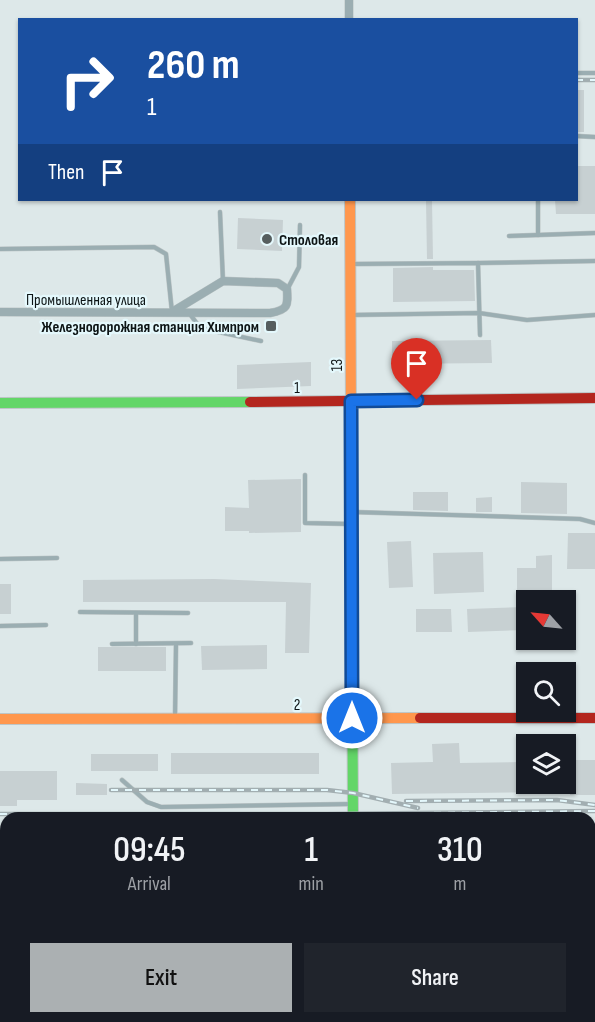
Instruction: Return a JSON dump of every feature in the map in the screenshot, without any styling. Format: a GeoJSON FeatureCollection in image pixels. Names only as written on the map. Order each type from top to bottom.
{"type":"FeatureCollection","features":[{"type":"Feature","properties":{"kind":"street"},"geometry":{"type":"LineString","coordinates":[[349,0],[349,18]]}},
{"type":"Feature","properties":{"kind":"street","name":"13"},"geometry":{"type":"LineString","coordinates":[[350,201],[353,812]]}},
{"type":"Feature","properties":{"kind":"street"},"geometry":{"type":"LineString","coordinates":[[172,312],[223,281],[278,283],[287,289]]}},
{"type":"Feature","properties":{"kind":"street","name":"Промышленная улица"},"geometry":{"type":"LineString","coordinates":[[0,312],[270,313],[285,308],[288,300],[287,289]]}},
{"type":"Feature","properties":{"kind":"street","name":"1"},"geometry":{"type":"LineString","coordinates":[[0,403],[595,398]]}},
{"type":"Feature","properties":{"kind":"street","name":"2"},"geometry":{"type":"LineString","coordinates":[[0,719],[595,718]]}},
{"type":"Feature","properties":{"kind":"lane"},"geometry":{"type":"LineString","coordinates":[[578,73],[595,73]]}},
{"type":"Feature","properties":{"kind":"lane"},"geometry":{"type":"LineString","coordinates":[[578,136],[595,137]]}},
{"type":"Feature","properties":{"kind":"lane"},"geometry":{"type":"LineString","coordinates":[[538,201],[538,235]]}},
{"type":"Feature","properties":{"kind":"lane"},"geometry":{"type":"LineString","coordinates":[[220,212],[223,281]]}},
{"type":"Feature","properties":{"kind":"lane"},"geometry":{"type":"LineString","coordinates":[[287,289],[299,267],[300,225]]}},
{"type":"Feature","properties":{"kind":"lane"},"geometry":{"type":"LineString","coordinates":[[509,236],[595,233]]}},
{"type":"Feature","properties":{"kind":"lane"},"geometry":{"type":"LineString","coordinates":[[0,249],[154,247],[166,254],[172,312]]}},
{"type":"Feature","properties":{"kind":"lane"},"geometry":{"type":"LineString","coordinates":[[350,264],[595,261]]}},
{"type":"Feature","properties":{"kind":"lane"},"geometry":{"type":"LineString","coordinates":[[478,263],[480,335]]}},
{"type":"Feature","properties":{"kind":"lane"},"geometry":{"type":"LineString","coordinates":[[190,313],[200,328],[261,341]]}},
{"type":"Feature","properties":{"kind":"lane"},"geometry":{"type":"LineString","coordinates":[[351,315],[479,313],[527,320],[595,315]]}},
{"type":"Feature","properties":{"kind":"lane"},"geometry":{"type":"LineString","coordinates":[[305,475],[305,523],[351,524]]}},
{"type":"Feature","properties":{"kind":"lane"},"geometry":{"type":"LineString","coordinates":[[352,512],[580,519],[595,523]]}},
{"type":"Feature","properties":{"kind":"lane"},"geometry":{"type":"LineString","coordinates":[[0,559],[57,558]]}},
{"type":"Feature","properties":{"kind":"lane"},"geometry":{"type":"LineString","coordinates":[[80,612],[188,613]]}},
{"type":"Feature","properties":{"kind":"lane"},"geometry":{"type":"LineString","coordinates":[[136,613],[136,644]]}},
{"type":"Feature","properties":{"kind":"lane"},"geometry":{"type":"LineString","coordinates":[[0,626],[46,625]]}},
{"type":"Feature","properties":{"kind":"lane"},"geometry":{"type":"LineString","coordinates":[[112,644],[191,644]]}},
{"type":"Feature","properties":{"kind":"lane"},"geometry":{"type":"LineString","coordinates":[[175,719],[176,644]]}},
{"type":"Feature","properties":{"kind":"lane"},"geometry":{"type":"LineString","coordinates":[[123,780],[147,802],[161,807],[353,804]]}},
{"type":"Feature","properties":{"kind":"building"},"geometry":{"type":"Polygon","coordinates":[[[578,90],[584,90],[584,132],[578,132],[578,90]]]}},
{"type":"Feature","properties":{"kind":"building"},"geometry":{"type":"Polygon","coordinates":[[[578,166],[595,166],[595,214],[556,214],[555,201],[578,201],[578,166]]]}},
{"type":"Feature","properties":{"kind":"building"},"geometry":{"type":"Polygon","coordinates":[[[426,201],[432,201],[433,259],[427,259],[426,201]]]}},
{"type":"Feature","properties":{"kind":"building"},"geometry":{"type":"Polygon","coordinates":[[[238,218],[283,220],[282,251],[237,249],[238,218]]]}},
{"type":"Feature","properties":{"kind":"building"},"geometry":{"type":"Polygon","coordinates":[[[433,267],[433,270],[474,270],[475,301],[393,302],[393,268],[433,267]]]}},
{"type":"Feature","properties":{"kind":"building"},"geometry":{"type":"Polygon","coordinates":[[[491,340],[492,363],[392,364],[392,341],[491,340]]]}},
{"type":"Feature","properties":{"kind":"building"},"geometry":{"type":"Polygon","coordinates":[[[311,362],[311,386],[237,389],[237,365],[311,362]]]}},
{"type":"Feature","properties":{"kind":"building"},"geometry":{"type":"Polygon","coordinates":[[[301,479],[301,532],[225,531],[225,507],[249,508],[248,480],[301,479]]]}},
{"type":"Feature","properties":{"kind":"building"},"geometry":{"type":"Polygon","coordinates":[[[521,482],[567,483],[567,514],[521,513],[521,482]]]}},
{"type":"Feature","properties":{"kind":"building"},"geometry":{"type":"Polygon","coordinates":[[[413,492],[448,492],[448,511],[413,510],[413,492]]]}},
{"type":"Feature","properties":{"kind":"building"},"geometry":{"type":"Polygon","coordinates":[[[492,497],[492,512],[476,512],[476,498],[492,497]]]}},
{"type":"Feature","properties":{"kind":"building"},"geometry":{"type":"Polygon","coordinates":[[[568,533],[595,533],[595,569],[567,569],[568,533]]]}},
{"type":"Feature","properties":{"kind":"building"},"geometry":{"type":"Polygon","coordinates":[[[411,541],[413,587],[389,588],[387,542],[411,541]]]}},
{"type":"Feature","properties":{"kind":"building"},"geometry":{"type":"Polygon","coordinates":[[[483,552],[484,592],[434,594],[433,553],[483,552]]]}},
{"type":"Feature","properties":{"kind":"building"},"geometry":{"type":"Polygon","coordinates":[[[552,555],[552,590],[517,590],[517,568],[536,568],[536,556],[552,555]]]}},
{"type":"Feature","properties":{"kind":"building"},"geometry":{"type":"Polygon","coordinates":[[[214,579],[311,583],[309,653],[285,653],[286,602],[83,602],[83,580],[214,579]]]}},
{"type":"Feature","properties":{"kind":"building"},"geometry":{"type":"Polygon","coordinates":[[[0,584],[11,584],[11,614],[0,614],[0,584]]]}},
{"type":"Feature","properties":{"kind":"building"},"geometry":{"type":"Polygon","coordinates":[[[516,607],[516,630],[468,632],[467,609],[516,607]]]}},
{"type":"Feature","properties":{"kind":"building"},"geometry":{"type":"Polygon","coordinates":[[[416,609],[451,609],[452,632],[416,632],[416,609]]]}},
{"type":"Feature","properties":{"kind":"building"},"geometry":{"type":"Polygon","coordinates":[[[267,645],[267,669],[202,670],[201,646],[267,645]]]}},
{"type":"Feature","properties":{"kind":"building"},"geometry":{"type":"Polygon","coordinates":[[[98,647],[166,647],[166,671],[98,671],[98,647]]]}},
{"type":"Feature","properties":{"kind":"building"},"geometry":{"type":"Polygon","coordinates":[[[459,743],[460,763],[516,762],[516,792],[392,794],[391,763],[433,762],[432,744],[459,743]]]}},
{"type":"Feature","properties":{"kind":"building"},"geometry":{"type":"Polygon","coordinates":[[[171,753],[319,753],[319,774],[171,774],[171,753]]]}},
{"type":"Feature","properties":{"kind":"building"},"geometry":{"type":"Polygon","coordinates":[[[91,754],[158,754],[158,771],[91,771],[91,754]]]}},
{"type":"Feature","properties":{"kind":"building"},"geometry":{"type":"Polygon","coordinates":[[[576,760],[595,760],[595,795],[570,795],[576,794],[576,760]]]}},
{"type":"Feature","properties":{"kind":"building"},"geometry":{"type":"Polygon","coordinates":[[[0,771],[57,771],[57,800],[17,800],[17,806],[0,806],[0,771]]]}},
{"type":"Feature","properties":{"kind":"building"},"geometry":{"type":"Polygon","coordinates":[[[76,783],[107,784],[107,795],[76,795],[76,783]]]}},
{"type":"Feature","properties":{"kind":"railway"},"geometry":{"type":"LineString","coordinates":[[578,80],[595,80]]}},
{"type":"Feature","properties":{"kind":"railway"},"geometry":{"type":"LineString","coordinates":[[111,790],[327,790],[353,793],[418,808]]}},
{"type":"Feature","properties":{"kind":"railway"},"geometry":{"type":"LineString","coordinates":[[406,801],[557,800],[595,805]]}},
{"type":"Feature","properties":{"kind":"railway"},"geometry":{"type":"LineString","coordinates":[[506,812],[595,811]]}},
{"type":"Feature","properties":{"kind":"traffic: fast"},"geometry":{"type":"LineString","coordinates":[[0,403],[250,402]]}},
{"type":"Feature","properties":{"kind":"traffic: fast"},"geometry":{"type":"LineString","coordinates":[[352,642],[353,812]]}},
{"type":"Feature","properties":{"kind":"traffic: slow"},"geometry":{"type":"LineString","coordinates":[[350,201],[352,642]]}},
{"type":"Feature","properties":{"kind":"traffic: slow"},"geometry":{"type":"LineString","coordinates":[[0,719],[420,718]]}},
{"type":"Feature","properties":{"kind":"traffic: jam"},"geometry":{"type":"LineString","coordinates":[[250,402],[595,398]]}},
{"type":"Feature","properties":{"kind":"traffic: jam"},"geometry":{"type":"LineString","coordinates":[[420,718],[595,718]]}},
{"type":"Feature","properties":{"kind":"place","name":"Столовая"},"geometry":{"type":"Point","coordinates":[267,239]}},
{"type":"Feature","properties":{"kind":"place","name":"Железнодорожная станция Химпром"},"geometry":{"type":"Point","coordinates":[271,326]}},
{"type":"Feature","properties":{"kind":"route"},"geometry":{"type":"LineString","coordinates":[[352,718],[351,401],[417,400]]}}]}
